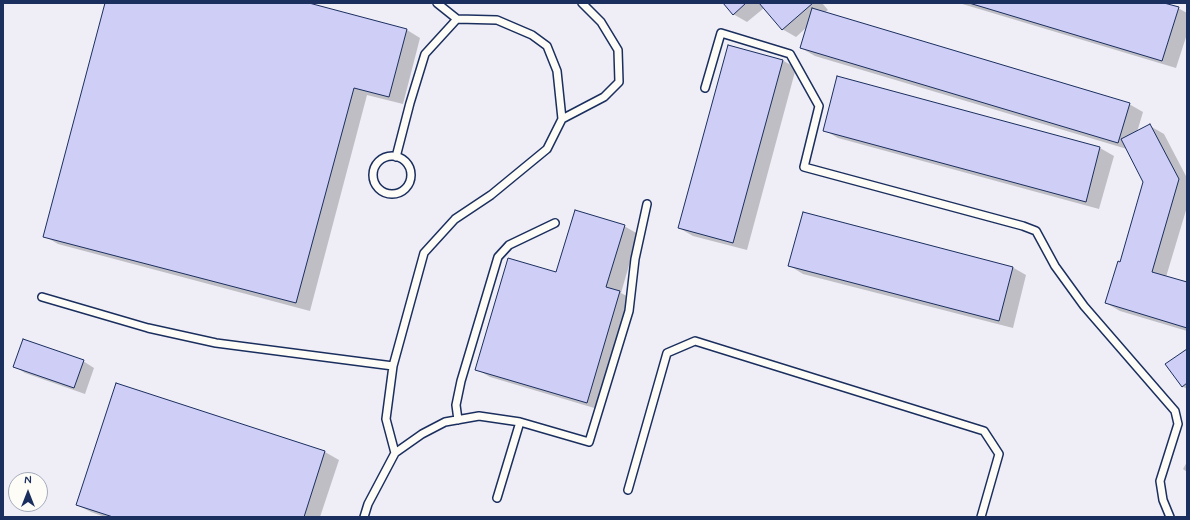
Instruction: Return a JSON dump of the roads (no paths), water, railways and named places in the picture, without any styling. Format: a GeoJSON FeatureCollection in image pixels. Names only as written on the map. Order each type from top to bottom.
{"type":"FeatureCollection","features":[{"type":"Feature","properties":{"kind":"lane"},"geometry":{"type":"LineString","coordinates":[[394,453],[386,419],[393,366],[424,253],[455,219],[491,195],[547,149],[562,119],[557,71],[546,46],[532,35],[497,20],[456,19],[437,3]]}},
{"type":"Feature","properties":{"kind":"lane"},"geometry":{"type":"LineString","coordinates":[[562,119],[604,97],[619,82],[618,50],[601,22],[582,3]]}},
{"type":"Feature","properties":{"kind":"lane"},"geometry":{"type":"LineString","coordinates":[[396,157],[425,54],[456,19]]}},
{"type":"Feature","properties":{"kind":"lane"},"geometry":{"type":"LineString","coordinates":[[705,88],[721,33],[790,54],[819,106],[804,167],[1016,224],[1036,231],[1055,266],[1084,306],[1175,411],[1178,424],[1160,481],[1163,500],[1170,517]]}},
{"type":"Feature","properties":{"kind":"lane"},"geometry":{"type":"LineString","coordinates":[[386,157],[396,157],[406,162],[411,172],[410,183],[403,191],[392,195],[382,192],[374,184],[372,174],[376,163],[386,157]]}},
{"type":"Feature","properties":{"kind":"lane"},"geometry":{"type":"LineString","coordinates":[[364,517],[368,504],[394,453],[422,434],[445,422],[479,416],[520,422],[589,442],[629,311],[635,259],[647,204]]}},
{"type":"Feature","properties":{"kind":"lane"},"geometry":{"type":"LineString","coordinates":[[458,420],[456,405],[461,381],[498,257],[509,245],[555,223]]}},
{"type":"Feature","properties":{"kind":"lane"},"geometry":{"type":"LineString","coordinates":[[42,297],[148,328],[216,343],[393,366]]}},
{"type":"Feature","properties":{"kind":"lane"},"geometry":{"type":"LineString","coordinates":[[628,490],[667,353],[695,341],[984,430],[999,454],[981,517]]}},
{"type":"Feature","properties":{"kind":"lane"},"geometry":{"type":"LineString","coordinates":[[497,498],[520,422]]}}]}
